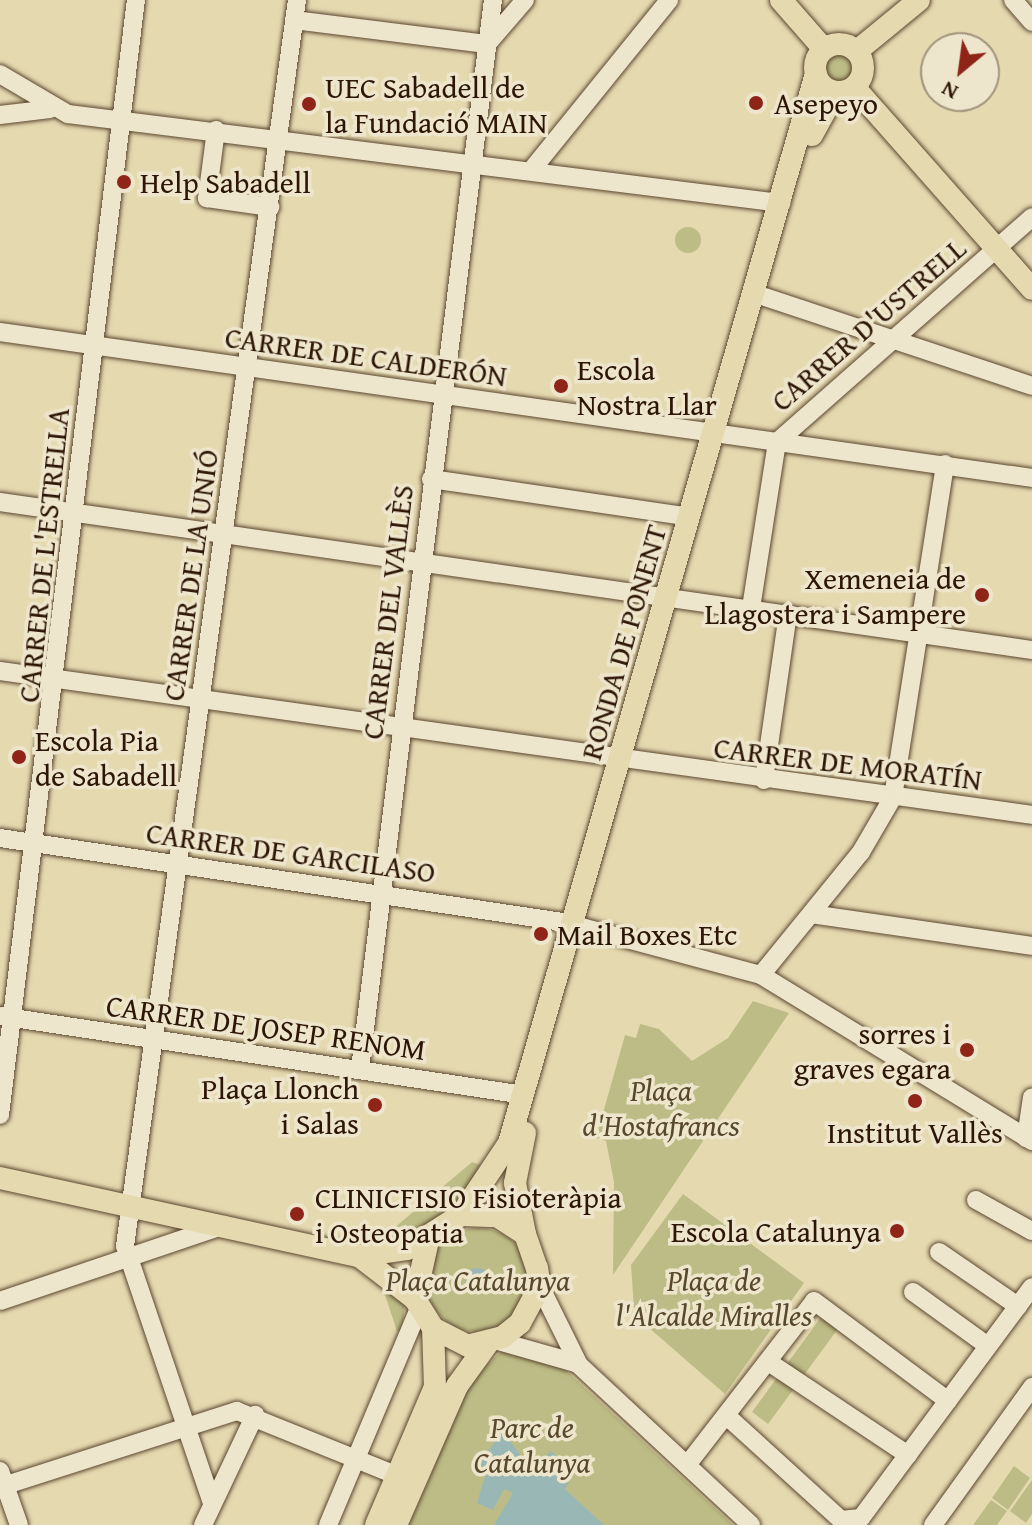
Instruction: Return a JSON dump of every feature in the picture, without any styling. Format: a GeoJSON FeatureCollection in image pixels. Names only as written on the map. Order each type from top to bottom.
{"type":"FeatureCollection","features":[{"type":"Feature","properties":{"kind":"main road"},"geometry":{"type":"LineString","coordinates":[[781,0],[823,48]]}},
{"type":"Feature","properties":{"kind":"main road"},"geometry":{"type":"LineString","coordinates":[[857,51],[919,0]]}},
{"type":"Feature","properties":{"kind":"main road"},"geometry":{"type":"LineString","coordinates":[[823,48],[838,43],[857,51]]}},
{"type":"Feature","properties":{"kind":"main road"},"geometry":{"type":"LineString","coordinates":[[823,48],[816,74],[844,90],[1032,289]]}},
{"type":"Feature","properties":{"kind":"main road"},"geometry":{"type":"LineString","coordinates":[[844,90],[863,71],[857,51]]}},
{"type":"Feature","properties":{"kind":"main road","name":"RONDA DE PONENT"},"geometry":{"type":"LineString","coordinates":[[525,1234],[517,1166],[579,926],[718,437],[816,74]]}},
{"type":"Feature","properties":{"kind":"main road","name":"RONDA DE PONENT"},"geometry":{"type":"LineString","coordinates":[[673,596],[690,517],[765,297],[816,125],[844,90]]}},
{"type":"Feature","properties":{"kind":"main road","name":"RONDA DE PONENT"},"geometry":{"type":"LineString","coordinates":[[461,1215],[497,1170],[579,926]]}},
{"type":"Feature","properties":{"kind":"main road"},"geometry":{"type":"LineString","coordinates":[[0,1178],[358,1256],[407,1249],[461,1215],[497,1216],[525,1234],[540,1286],[520,1323],[492,1342],[457,1386],[376,1525]]}},
{"type":"Feature","properties":{"kind":"main road"},"geometry":{"type":"LineString","coordinates":[[417,1304],[429,1236]]}},
{"type":"Feature","properties":{"kind":"main road"},"geometry":{"type":"LineString","coordinates":[[358,1256],[417,1304],[433,1328],[457,1344],[492,1342]]}},
{"type":"Feature","properties":{"kind":"main road"},"geometry":{"type":"LineString","coordinates":[[396,1525],[405,1480],[437,1377],[433,1328]]}},
{"type":"Feature","properties":{"kind":"street","name":"CARRER DE L'ESTRELLA"},"geometry":{"type":"LineString","coordinates":[[0,1115],[7,1017],[58,679],[136,0]]}},
{"type":"Feature","properties":{"kind":"street","name":"CARRER DE LA UNIÓ"},"geometry":{"type":"LineString","coordinates":[[212,1503],[128,1259],[128,1205],[154,1039],[297,0]]}},
{"type":"Feature","properties":{"kind":"street","name":"CARRER DEL VALLÈS"},"geometry":{"type":"LineString","coordinates":[[360,1069],[493,0]]}},
{"type":"Feature","properties":{"kind":"street"},"geometry":{"type":"LineString","coordinates":[[294,20],[487,44],[525,0]]}},
{"type":"Feature","properties":{"kind":"street"},"geometry":{"type":"LineString","coordinates":[[534,167],[669,0]]}},
{"type":"Feature","properties":{"kind":"street"},"geometry":{"type":"LineString","coordinates":[[1013,0],[1032,22]]}},
{"type":"Feature","properties":{"kind":"street"},"geometry":{"type":"LineString","coordinates":[[0,74],[50,109]]}},
{"type":"Feature","properties":{"kind":"street"},"geometry":{"type":"LineString","coordinates":[[0,115],[50,109],[472,162],[534,167],[781,203]]}},
{"type":"Feature","properties":{"kind":"street"},"geometry":{"type":"LineString","coordinates":[[216,130],[207,198],[270,207]]}},
{"type":"Feature","properties":{"kind":"street","name":"CARRER D'USTRELL"},"geometry":{"type":"LineString","coordinates":[[777,442],[888,339],[1032,217]]}},
{"type":"Feature","properties":{"kind":"street"},"geometry":{"type":"LineString","coordinates":[[765,297],[1032,386]]}},
{"type":"Feature","properties":{"kind":"street","name":"CARRER DE CALDERÓN"},"geometry":{"type":"LineString","coordinates":[[0,332],[718,437],[777,442],[1032,478]]}},
{"type":"Feature","properties":{"kind":"street"},"geometry":{"type":"LineString","coordinates":[[751,608],[777,442]]}},
{"type":"Feature","properties":{"kind":"street"},"geometry":{"type":"LineString","coordinates":[[761,975],[811,914],[893,797],[945,464]]}},
{"type":"Feature","properties":{"kind":"street"},"geometry":{"type":"LineString","coordinates":[[431,479],[690,517]]}},
{"type":"Feature","properties":{"kind":"street"},"geometry":{"type":"LineString","coordinates":[[0,502],[673,596],[1032,650]]}},
{"type":"Feature","properties":{"kind":"street"},"geometry":{"type":"LineString","coordinates":[[764,780],[788,614]]}},
{"type":"Feature","properties":{"kind":"street","name":"CARRER DE MORATÍN"},"geometry":{"type":"LineString","coordinates":[[0,671],[626,762],[1032,815]]}},
{"type":"Feature","properties":{"kind":"street","name":"CARRER DE GARCILASO"},"geometry":{"type":"LineString","coordinates":[[0,838],[381,893],[579,926],[761,975],[1029,1140]]}},
{"type":"Feature","properties":{"kind":"street"},"geometry":{"type":"LineString","coordinates":[[811,914],[1032,946]]}},
{"type":"Feature","properties":{"kind":"street","name":"CARRER DE JOSEP RENOM"},"geometry":{"type":"LineString","coordinates":[[7,1017],[524,1095]]}},
{"type":"Feature","properties":{"kind":"street"},"geometry":{"type":"LineString","coordinates":[[1029,1140],[1032,1097]]}},
{"type":"Feature","properties":{"kind":"street"},"geometry":{"type":"LineString","coordinates":[[976,1200],[1032,1231]]}},
{"type":"Feature","properties":{"kind":"street"},"geometry":{"type":"LineString","coordinates":[[0,1301],[225,1225]]}},
{"type":"Feature","properties":{"kind":"street"},"geometry":{"type":"LineString","coordinates":[[939,1252],[1018,1306]]}},
{"type":"Feature","properties":{"kind":"street"},"geometry":{"type":"LineString","coordinates":[[540,1286],[579,1365]]}},
{"type":"Feature","properties":{"kind":"street"},"geometry":{"type":"LineString","coordinates":[[729,1418],[841,1520],[866,1514],[1032,1287]]}},
{"type":"Feature","properties":{"kind":"street"},"geometry":{"type":"LineString","coordinates":[[913,1292],[988,1346]]}},
{"type":"Feature","properties":{"kind":"street"},"geometry":{"type":"LineString","coordinates":[[687,1465],[729,1418],[814,1301],[948,1401]]}},
{"type":"Feature","properties":{"kind":"street"},"geometry":{"type":"LineString","coordinates":[[328,1525],[417,1304]]}},
{"type":"Feature","properties":{"kind":"street"},"geometry":{"type":"LineString","coordinates":[[492,1342],[539,1347],[579,1365],[751,1525]]}},
{"type":"Feature","properties":{"kind":"street"},"geometry":{"type":"LineString","coordinates":[[770,1363],[908,1455]]}},
{"type":"Feature","properties":{"kind":"street"},"geometry":{"type":"LineString","coordinates":[[933,1525],[1032,1387]]}},
{"type":"Feature","properties":{"kind":"street"},"geometry":{"type":"LineString","coordinates":[[19,1525],[2,1481],[237,1411],[255,1415],[405,1480]]}},
{"type":"Feature","properties":{"kind":"street"},"geometry":{"type":"LineString","coordinates":[[203,1525],[255,1415]]}},
{"type":"Feature","properties":{"kind":"green space"},"geometry":{"type":"Polygon","coordinates":[[[841,42],[858,49],[865,66],[858,83],[841,90],[824,83],[817,66],[824,49],[841,42]]]}},
{"type":"Feature","properties":{"kind":"green space"},"geometry":{"type":"Polygon","coordinates":[[[688,227],[697,231],[701,240],[697,249],[688,253],[679,249],[675,240],[679,231],[688,227]]]}},
{"type":"Feature","properties":{"kind":"green space","name":"Plaça d'Hostafrancs"},"geometry":{"type":"Polygon","coordinates":[[[753,1001],[789,1013],[613,1275],[614,1182],[606,1141],[596,1138],[625,1035],[636,1038],[640,1024],[659,1029],[692,1061],[728,1038],[753,1001]]]}},
{"type":"Feature","properties":{"kind":"green space"},"geometry":{"type":"Polygon","coordinates":[[[472,1162],[488,1167],[466,1198],[396,1244],[380,1240],[472,1162]]]}},
{"type":"Feature","properties":{"kind":"green space","name":"Plaça de l'Alcalde Miralles"},"geometry":{"type":"Polygon","coordinates":[[[683,1194],[804,1283],[725,1394],[648,1327],[648,1314],[634,1308],[631,1265],[683,1194]]]}},
{"type":"Feature","properties":{"kind":"green space","name":"Plaça Catalunya"},"geometry":{"type":"Polygon","coordinates":[[[478,1228],[498,1232],[515,1243],[526,1260],[530,1280],[526,1300],[515,1317],[498,1328],[478,1332],[458,1328],[441,1317],[430,1300],[426,1280],[430,1260],[441,1243],[458,1232],[478,1228]]]}},
{"type":"Feature","properties":{"kind":"green space"},"geometry":{"type":"Polygon","coordinates":[[[382,1286],[405,1302],[402,1333],[397,1331],[382,1286]]]}},
{"type":"Feature","properties":{"kind":"green space"},"geometry":{"type":"Polygon","coordinates":[[[824,1313],[840,1326],[768,1424],[752,1412],[824,1313]]]}},
{"type":"Feature","properties":{"kind":"green space","name":"Parc de Catalunya"},"geometry":{"type":"Polygon","coordinates":[[[503,1350],[560,1365],[733,1525],[409,1525],[472,1379],[503,1350]]]}},
{"type":"Feature","properties":{"kind":"green space"},"geometry":{"type":"Polygon","coordinates":[[[1014,1466],[1030,1478],[1008,1510],[992,1498],[1014,1466]]]}},
{"type":"Feature","properties":{"kind":"green space"},"geometry":{"type":"Polygon","coordinates":[[[1032,1480],[1032,1514],[1026,1523],[1010,1511],[1032,1480]]]}},
{"type":"Feature","properties":{"kind":"green space"},"geometry":{"type":"Polygon","coordinates":[[[991,1500],[1007,1511],[997,1525],[973,1525],[991,1500]]]}},
{"type":"Feature","properties":{"kind":"water"},"geometry":{"type":"Polygon","coordinates":[[[477,1268],[488,1275],[489,1280],[482,1291],[477,1292],[466,1285],[465,1280],[472,1269],[477,1268]]]}},
{"type":"Feature","properties":{"kind":"water"},"geometry":{"type":"Polygon","coordinates":[[[503,1431],[531,1470],[551,1451],[574,1472],[565,1489],[604,1525],[494,1525],[513,1493],[504,1489],[493,1510],[477,1503],[487,1469],[478,1464],[503,1431]]]}},
{"type":"Feature","properties":{"kind":"place","name":"Asepeyo"},"geometry":{"type":"Point","coordinates":[756,103]}},
{"type":"Feature","properties":{"kind":"place","name":"UEC Sabadell de la Fundació MAIN"},"geometry":{"type":"Point","coordinates":[309,104]}},
{"type":"Feature","properties":{"kind":"place","name":"Help Sabadell"},"geometry":{"type":"Point","coordinates":[124,182]}},
{"type":"Feature","properties":{"kind":"place","name":"Escola Nostra Llar"},"geometry":{"type":"Point","coordinates":[561,386]}},
{"type":"Feature","properties":{"kind":"place","name":"Xemeneia de Llagostera i Sampere"},"geometry":{"type":"Point","coordinates":[982,595]}},
{"type":"Feature","properties":{"kind":"place","name":"Escola Pia de Sabadell"},"geometry":{"type":"Point","coordinates":[19,757]}},
{"type":"Feature","properties":{"kind":"place","name":"Mail Boxes Etc"},"geometry":{"type":"Point","coordinates":[541,934]}},
{"type":"Feature","properties":{"kind":"place","name":"sorres i graves egara"},"geometry":{"type":"Point","coordinates":[967,1050]}},
{"type":"Feature","properties":{"kind":"place","name":"Institut Vallès"},"geometry":{"type":"Point","coordinates":[915,1101]}},
{"type":"Feature","properties":{"kind":"place","name":"Plaça Llonch i Salas"},"geometry":{"type":"Point","coordinates":[375,1105]}},
{"type":"Feature","properties":{"kind":"place","name":"CLINICFISIO Fisioteràpia i Osteopatia"},"geometry":{"type":"Point","coordinates":[297,1214]}},
{"type":"Feature","properties":{"kind":"place","name":"Escola Catalunya"},"geometry":{"type":"Point","coordinates":[897,1231]}}]}
